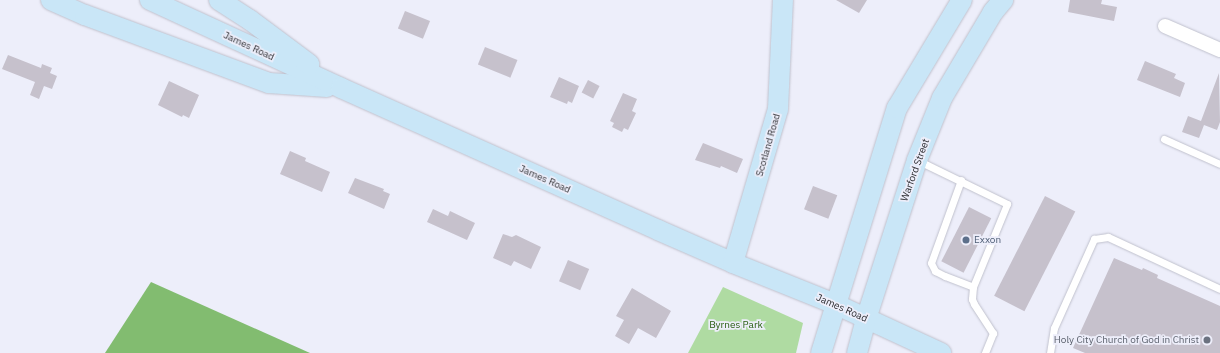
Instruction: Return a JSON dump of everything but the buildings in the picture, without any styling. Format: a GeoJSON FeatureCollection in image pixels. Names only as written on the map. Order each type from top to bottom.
{"type":"FeatureCollection","features":[{"type":"Feature","properties":{"kind":"main road"},"geometry":{"type":"LineString","coordinates":[[51,0],[85,15],[269,83],[341,88]]}},
{"type":"Feature","properties":{"kind":"main road","name":"James Road"},"geometry":{"type":"LineString","coordinates":[[150,0],[341,88],[733,263],[835,304],[941,353]]}},
{"type":"Feature","properties":{"kind":"main road"},"geometry":{"type":"LineString","coordinates":[[218,0],[250,20],[341,88]]}},
{"type":"Feature","properties":{"kind":"main road","name":"Scotland Road"},"geometry":{"type":"LineString","coordinates":[[733,263],[778,109],[783,0]]}},
{"type":"Feature","properties":{"kind":"main road"},"geometry":{"type":"LineString","coordinates":[[821,353],[897,108],[962,0]]}},
{"type":"Feature","properties":{"kind":"main road","name":"Warford Street"},"geometry":{"type":"LineString","coordinates":[[857,353],[866,319],[916,160],[942,98],[993,12],[1003,0]]}},
{"type":"Feature","properties":{"kind":"street"},"geometry":{"type":"LineString","coordinates":[[1165,26],[1220,50]]}},
{"type":"Feature","properties":{"kind":"lane"},"geometry":{"type":"LineString","coordinates":[[1164,139],[1220,164]]}},
{"type":"Feature","properties":{"kind":"lane"},"geometry":{"type":"LineString","coordinates":[[916,160],[1007,204],[973,286],[972,299],[974,304],[993,333],[985,353]]}},
{"type":"Feature","properties":{"kind":"lane"},"geometry":{"type":"LineString","coordinates":[[960,180],[931,263],[935,271],[973,286]]}},
{"type":"Feature","properties":{"kind":"lane"},"geometry":{"type":"LineString","coordinates":[[1050,353],[1054,328],[1094,239],[1108,237],[1220,289]]}},
{"type":"Feature","properties":{"kind":"green space"},"geometry":{"type":"Polygon","coordinates":[[[151,282],[310,353],[105,353],[151,282]]]}},
{"type":"Feature","properties":{"kind":"green space","name":"Byrnes Park"},"geometry":{"type":"Polygon","coordinates":[[[723,287],[803,323],[796,353],[688,353],[723,287]]]}},
{"type":"Feature","properties":{"kind":"place","name":"Exxon"},"geometry":{"type":"Point","coordinates":[966,240]}},
{"type":"Feature","properties":{"kind":"place","name":"Holy City Church of God in Christ"},"geometry":{"type":"Point","coordinates":[1207,340]}}]}
